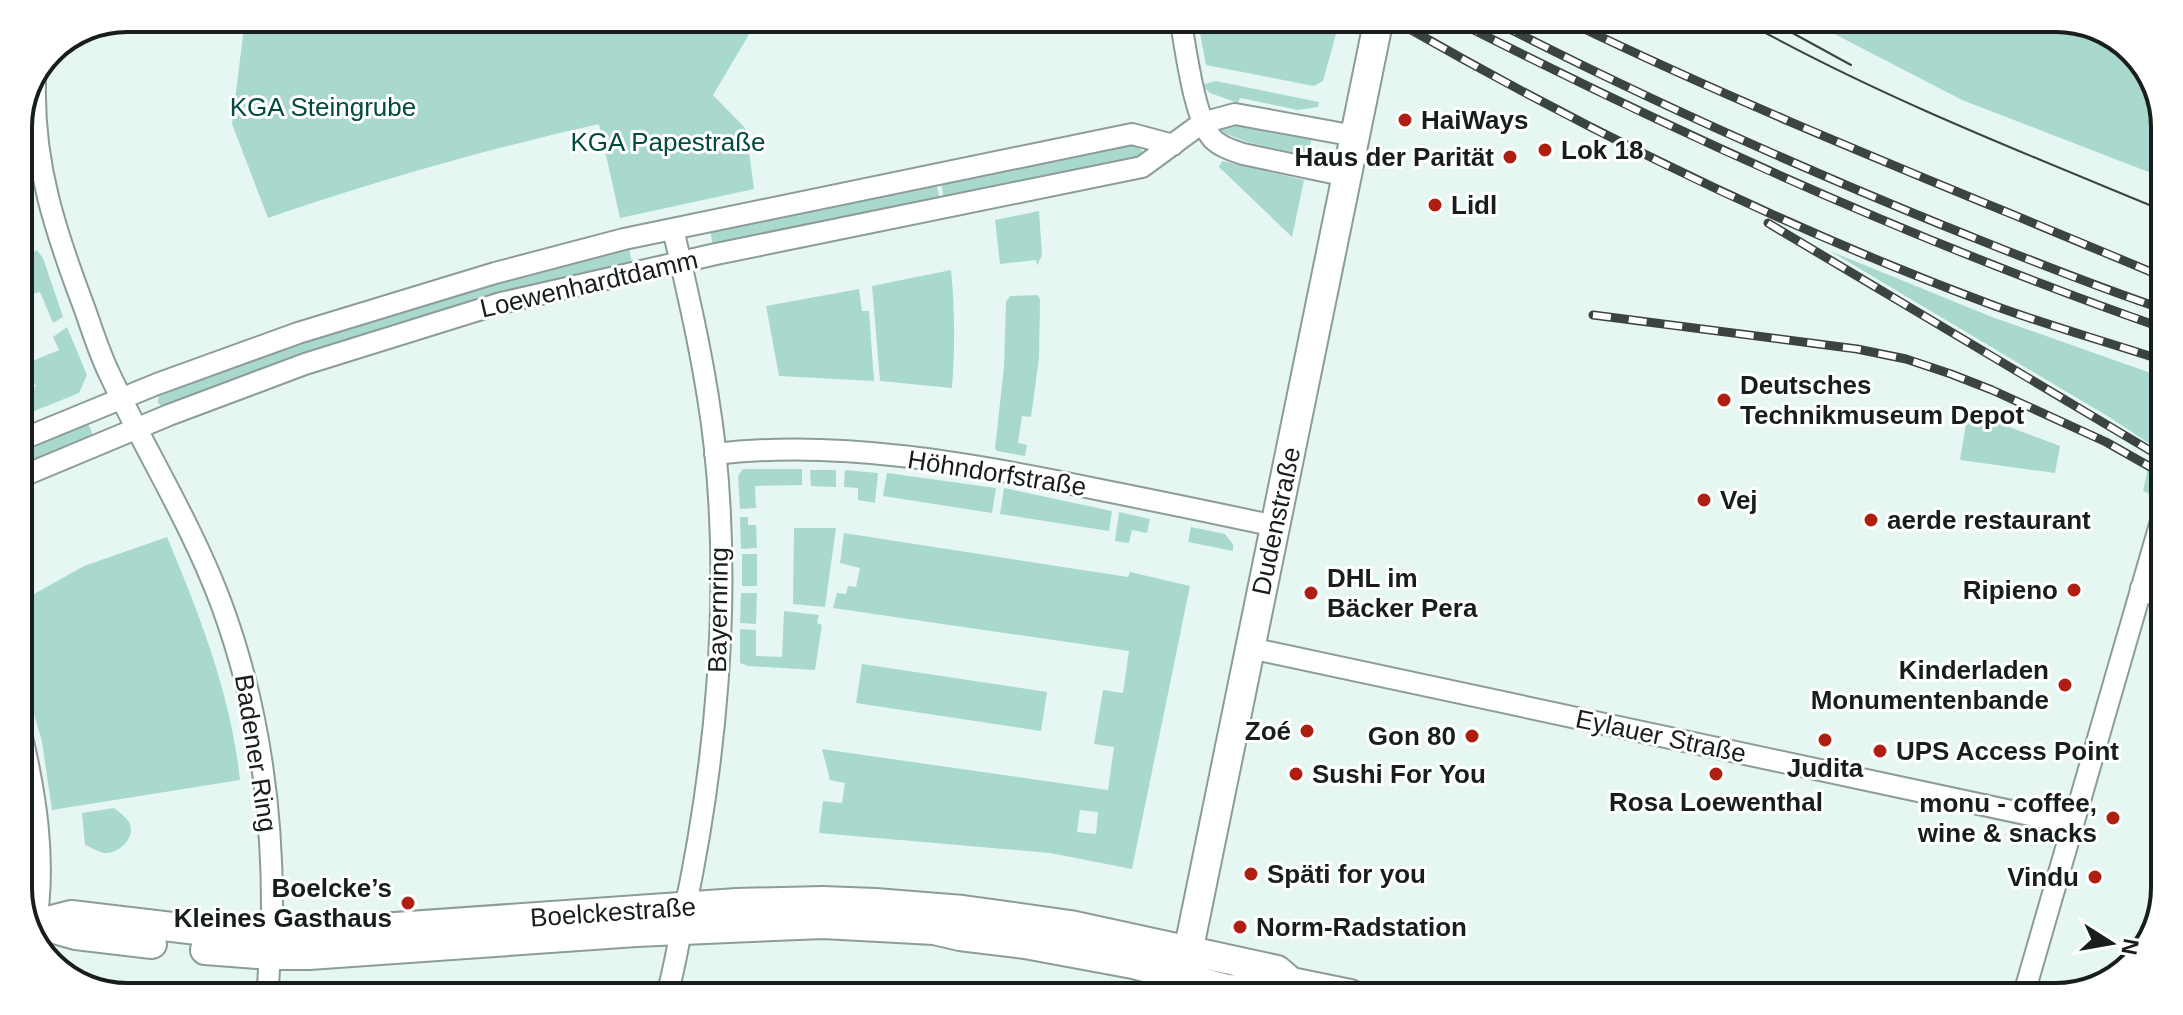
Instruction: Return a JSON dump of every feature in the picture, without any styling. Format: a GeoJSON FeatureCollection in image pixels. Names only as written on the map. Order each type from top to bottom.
{"type":"FeatureCollection","features":[{"type":"Feature","properties":{"kind":"main road","name":"Dudenstraße"},"geometry":{"type":"LineString","coordinates":[[1184,973],[1376,37]]}},
{"type":"Feature","properties":{"kind":"main road","name":"Boelckestraße"},"geometry":{"type":"LineString","coordinates":[[41,929],[229,953],[353,931],[684,918],[871,925],[934,930],[960,936],[1014,929],[1096,930],[1184,973],[1277,970],[1296,983]]}},
{"type":"Feature","properties":{"kind":"street"},"geometry":{"type":"LineString","coordinates":[[1183,32],[1202,123],[1213,140],[1228,149],[1347,176]]}},
{"type":"Feature","properties":{"kind":"street","name":"Badener Ring"},"geometry":{"type":"LineString","coordinates":[[35,101],[40,165],[58,238],[108,372],[181,510],[210,574],[249,691],[264,771],[271,842],[268,983]]}},
{"type":"Feature","properties":{"kind":"street","name":"Loewenhardtdamm"},"geometry":{"type":"LineString","coordinates":[[32,472],[305,364],[501,303],[681,262],[1142,167],[1202,123],[1235,114],[1355,136]]}},
{"type":"Feature","properties":{"kind":"street","name":"Loewenhardtdamm"},"geometry":{"type":"LineString","coordinates":[[32,435],[122,398],[298,333],[495,273],[624,239],[1132,134],[1173,145]]}},
{"type":"Feature","properties":{"kind":"street","name":"Bayernring"},"geometry":{"type":"LineString","coordinates":[[670,983],[705,795],[717,676],[720,548],[715,454],[701,355],[673,229]]}},
{"type":"Feature","properties":{"kind":"street","name":"Höhndorfstraße"},"geometry":{"type":"LineString","coordinates":[[715,454],[804,451],[939,461],[1026,474],[1275,526]]}},
{"type":"Feature","properties":{"kind":"street"},"geometry":{"type":"LineString","coordinates":[[2027,983],[2151,554]]}},
{"type":"Feature","properties":{"kind":"street"},"geometry":{"type":"LineString","coordinates":[[2141,588],[2151,593]]}},
{"type":"Feature","properties":{"kind":"street","name":"Eylauer Straße"},"geometry":{"type":"LineString","coordinates":[[1250,648],[2072,824]]}},
{"type":"Feature","properties":{"kind":"street"},"geometry":{"type":"LineString","coordinates":[[32,790],[39,845],[40,891],[35,912]]}},
{"type":"Feature","properties":{"kind":"green space","name":"KGA Steingrube"},"geometry":{"type":"Polygon","coordinates":[[[243,32],[750,32],[713,95],[746,129],[754,189],[620,218],[599,124],[432,166],[268,218],[232,124],[243,32]]]}},
{"type":"Feature","properties":{"kind":"green space"},"geometry":{"type":"Polygon","coordinates":[[[1200,32],[1337,32],[1323,81],[1314,86],[1206,65],[1200,32]]]}},
{"type":"Feature","properties":{"kind":"green space"},"geometry":{"type":"Polygon","coordinates":[[[1831,32],[2056,32],[2092,39],[2127,64],[2141,85],[2151,121],[2151,173],[1962,100],[1831,32]]]}},
{"type":"Feature","properties":{"kind":"green space"},"geometry":{"type":"Polygon","coordinates":[[[1216,81],[1319,102],[1318,107],[1298,110],[1240,98],[1238,103],[1210,93],[1201,85],[1216,81]]]}},
{"type":"Feature","properties":{"kind":"green space"},"geometry":{"type":"Polygon","coordinates":[[[1242,125],[1312,137],[1308,156],[1247,142],[1218,128],[1242,125]]]}},
{"type":"Feature","properties":{"kind":"green space"},"geometry":{"type":"Polygon","coordinates":[[[1135,142],[1143,152],[1142,158],[944,200],[941,182],[1135,142]]]}},
{"type":"Feature","properties":{"kind":"green space"},"geometry":{"type":"Polygon","coordinates":[[[1222,161],[1304,180],[1292,237],[1219,167],[1222,161]]]}},
{"type":"Feature","properties":{"kind":"green space"},"geometry":{"type":"Polygon","coordinates":[[[936,182],[940,201],[713,247],[710,229],[936,182]]]}},
{"type":"Feature","properties":{"kind":"green space"},"geometry":{"type":"Polygon","coordinates":[[[1039,211],[1042,255],[1037,266],[1036,260],[1000,264],[995,220],[1039,211]]]}},
{"type":"Feature","properties":{"kind":"green space"},"geometry":{"type":"Polygon","coordinates":[[[629,247],[632,264],[164,408],[158,403],[159,392],[368,317],[629,247]]]}},
{"type":"Feature","properties":{"kind":"green space"},"geometry":{"type":"Polygon","coordinates":[[[37,250],[43,258],[63,317],[53,323],[40,292],[32,294],[32,253],[37,250]]]}},
{"type":"Feature","properties":{"kind":"green space"},"geometry":{"type":"Polygon","coordinates":[[[1830,251],[1992,317],[2151,373],[2151,445],[1830,251]]]}},
{"type":"Feature","properties":{"kind":"green space"},"geometry":{"type":"Polygon","coordinates":[[[951,270],[954,329],[952,388],[880,381],[872,286],[951,270]]]}},
{"type":"Feature","properties":{"kind":"green space"},"geometry":{"type":"Polygon","coordinates":[[[859,289],[862,311],[869,311],[874,381],[779,376],[766,306],[859,289]]]}},
{"type":"Feature","properties":{"kind":"green space"},"geometry":{"type":"Polygon","coordinates":[[[1038,295],[1039,358],[1031,417],[1022,416],[1018,443],[1027,445],[1025,456],[995,448],[1004,367],[1006,302],[1010,296],[1038,295]]]}},
{"type":"Feature","properties":{"kind":"green space"},"geometry":{"type":"Polygon","coordinates":[[[67,327],[87,375],[79,393],[32,412],[32,389],[36,386],[32,380],[32,361],[59,350],[53,337],[67,327]]]}},
{"type":"Feature","properties":{"kind":"green space"},"geometry":{"type":"Polygon","coordinates":[[[1967,417],[1996,422],[2060,446],[2055,473],[1960,460],[1967,417]]]}},
{"type":"Feature","properties":{"kind":"green space"},"geometry":{"type":"Polygon","coordinates":[[[85,423],[91,429],[92,437],[32,463],[32,444],[85,423]]]}},
{"type":"Feature","properties":{"kind":"green space"},"geometry":{"type":"Polygon","coordinates":[[[2151,455],[2151,495],[2143,491],[2151,455]]]}},
{"type":"Feature","properties":{"kind":"green space"},"geometry":{"type":"Polygon","coordinates":[[[743,469],[802,469],[802,485],[755,486],[756,508],[740,509],[738,476],[743,469]]]}},
{"type":"Feature","properties":{"kind":"green space"},"geometry":{"type":"Polygon","coordinates":[[[810,470],[836,470],[836,487],[811,486],[810,470]]]}},
{"type":"Feature","properties":{"kind":"green space"},"geometry":{"type":"Polygon","coordinates":[[[845,470],[878,473],[875,503],[858,500],[858,488],[844,487],[845,470]]]}},
{"type":"Feature","properties":{"kind":"green space"},"geometry":{"type":"Polygon","coordinates":[[[887,473],[996,488],[992,513],[883,496],[887,473]]]}},
{"type":"Feature","properties":{"kind":"green space"},"geometry":{"type":"Polygon","coordinates":[[[1004,488],[1112,511],[1109,531],[1000,514],[1004,488]]]}},
{"type":"Feature","properties":{"kind":"green space"},"geometry":{"type":"Polygon","coordinates":[[[1119,512],[1150,519],[1147,533],[1132,530],[1129,543],[1115,541],[1119,512]]]}},
{"type":"Feature","properties":{"kind":"green space"},"geometry":{"type":"Polygon","coordinates":[[[740,517],[748,517],[748,525],[756,525],[757,548],[741,549],[740,517]]]}},
{"type":"Feature","properties":{"kind":"green space"},"geometry":{"type":"Polygon","coordinates":[[[1191,527],[1225,534],[1233,544],[1233,551],[1188,542],[1191,527]]]}},
{"type":"Feature","properties":{"kind":"green space"},"geometry":{"type":"Polygon","coordinates":[[[794,528],[836,528],[825,607],[793,604],[794,528]]]}},
{"type":"Feature","properties":{"kind":"green space"},"geometry":{"type":"Polygon","coordinates":[[[844,533],[1128,577],[1130,572],[1190,586],[1132,869],[1050,853],[819,833],[823,801],[842,803],[845,783],[830,780],[822,749],[1108,790],[1114,747],[1094,744],[1103,690],[1123,693],[1129,651],[833,608],[837,593],[846,594],[848,586],[856,587],[860,568],[840,563],[844,533]],[[1080,810],[1077,832],[1096,834],[1098,812],[1080,810]]]}},
{"type":"Feature","properties":{"kind":"green space"},"geometry":{"type":"Polygon","coordinates":[[[167,537],[222,687],[240,780],[52,810],[42,742],[32,707],[32,595],[84,566],[167,537]]]}},
{"type":"Feature","properties":{"kind":"green space"},"geometry":{"type":"Polygon","coordinates":[[[742,554],[757,554],[757,586],[742,586],[742,554]]]}},
{"type":"Feature","properties":{"kind":"green space"},"geometry":{"type":"Polygon","coordinates":[[[741,593],[757,593],[756,624],[740,623],[741,593]]]}},
{"type":"Feature","properties":{"kind":"green space"},"geometry":{"type":"Polygon","coordinates":[[[784,611],[819,615],[817,623],[822,625],[815,670],[740,663],[740,629],[756,630],[756,656],[782,657],[784,611]]]}},
{"type":"Feature","properties":{"kind":"green space"},"geometry":{"type":"Polygon","coordinates":[[[862,664],[1047,692],[1041,731],[856,703],[862,664]]]}},
{"type":"Feature","properties":{"kind":"green space"},"geometry":{"type":"Polygon","coordinates":[[[114,808],[128,820],[131,828],[129,839],[121,848],[110,853],[85,845],[82,813],[114,808]]]}},
{"type":"Feature","properties":{"kind":"tram line"},"geometry":{"type":"LineString","coordinates":[[1764,32],[1903,101],[2151,206]]}},
{"type":"Feature","properties":{"kind":"tram line"},"geometry":{"type":"LineString","coordinates":[[1791,32],[1851,65]]}},
{"type":"Feature","properties":{"kind":"railway"},"geometry":{"type":"LineString","coordinates":[[1415,32],[1617,141],[1766,212],[1995,306],[2151,357]]}},
{"type":"Feature","properties":{"kind":"railway"},"geometry":{"type":"LineString","coordinates":[[1478,32],[1807,188],[1984,261],[2151,324]]}},
{"type":"Feature","properties":{"kind":"railway"},"geometry":{"type":"LineString","coordinates":[[1516,32],[1664,104],[1830,178],[2024,258],[2151,305]]}},
{"type":"Feature","properties":{"kind":"railway"},"geometry":{"type":"LineString","coordinates":[[1591,32],[1793,123],[2151,272]]}},
{"type":"Feature","properties":{"kind":"railway"},"geometry":{"type":"LineString","coordinates":[[1768,223],[2151,451]]}},
{"type":"Feature","properties":{"kind":"railway"},"geometry":{"type":"LineString","coordinates":[[1593,315],[1857,349],[1906,359],[1992,390],[2106,442],[2151,467]]}},
{"type":"Feature","properties":{"kind":"place","name":"HaiWays"},"geometry":{"type":"Point","coordinates":[1405,120]}},
{"type":"Feature","properties":{"kind":"place","name":"Lok 18"},"geometry":{"type":"Point","coordinates":[1545,150]}},
{"type":"Feature","properties":{"kind":"place","name":"Haus der Parität"},"geometry":{"type":"Point","coordinates":[1510,157]}},
{"type":"Feature","properties":{"kind":"place","name":"Lidl"},"geometry":{"type":"Point","coordinates":[1435,205]}},
{"type":"Feature","properties":{"kind":"place","name":"Deutsches Technikmuseum Depot"},"geometry":{"type":"Point","coordinates":[1724,400]}},
{"type":"Feature","properties":{"kind":"place","name":"Vej"},"geometry":{"type":"Point","coordinates":[1704,500]}},
{"type":"Feature","properties":{"kind":"place","name":"aerde restaurant"},"geometry":{"type":"Point","coordinates":[1871,520]}},
{"type":"Feature","properties":{"kind":"place","name":"Ripieno"},"geometry":{"type":"Point","coordinates":[2074,590]}},
{"type":"Feature","properties":{"kind":"place","name":"DHL im Bäcker Pera"},"geometry":{"type":"Point","coordinates":[1311,593]}},
{"type":"Feature","properties":{"kind":"place","name":"Kinderladen Monumentenbande"},"geometry":{"type":"Point","coordinates":[2065,685]}},
{"type":"Feature","properties":{"kind":"place","name":"Zoé"},"geometry":{"type":"Point","coordinates":[1307,731]}},
{"type":"Feature","properties":{"kind":"place","name":"Gon 80"},"geometry":{"type":"Point","coordinates":[1472,736]}},
{"type":"Feature","properties":{"kind":"place","name":"Judita"},"geometry":{"type":"Point","coordinates":[1825,740]}},
{"type":"Feature","properties":{"kind":"place","name":"UPS Access Point"},"geometry":{"type":"Point","coordinates":[1880,751]}},
{"type":"Feature","properties":{"kind":"place","name":"Sushi For You"},"geometry":{"type":"Point","coordinates":[1296,774]}},
{"type":"Feature","properties":{"kind":"place","name":"Rosa Loewenthal"},"geometry":{"type":"Point","coordinates":[1716,774]}},
{"type":"Feature","properties":{"kind":"place","name":"monu - coffee, wine & snacks"},"geometry":{"type":"Point","coordinates":[2113,818]}},
{"type":"Feature","properties":{"kind":"place","name":"Späti for you"},"geometry":{"type":"Point","coordinates":[1251,874]}},
{"type":"Feature","properties":{"kind":"place","name":"Vindu"},"geometry":{"type":"Point","coordinates":[2095,877]}},
{"type":"Feature","properties":{"kind":"place","name":"Boelcke’s Kleines Gasthaus"},"geometry":{"type":"Point","coordinates":[408,903]}},
{"type":"Feature","properties":{"kind":"place","name":"Norm-Radstation"},"geometry":{"type":"Point","coordinates":[1240,927]}},
{"type":"Feature","properties":{"kind":"park label","name":"KGA Papestraße"},"geometry":{"type":"Point","coordinates":[668,142]}}]}
